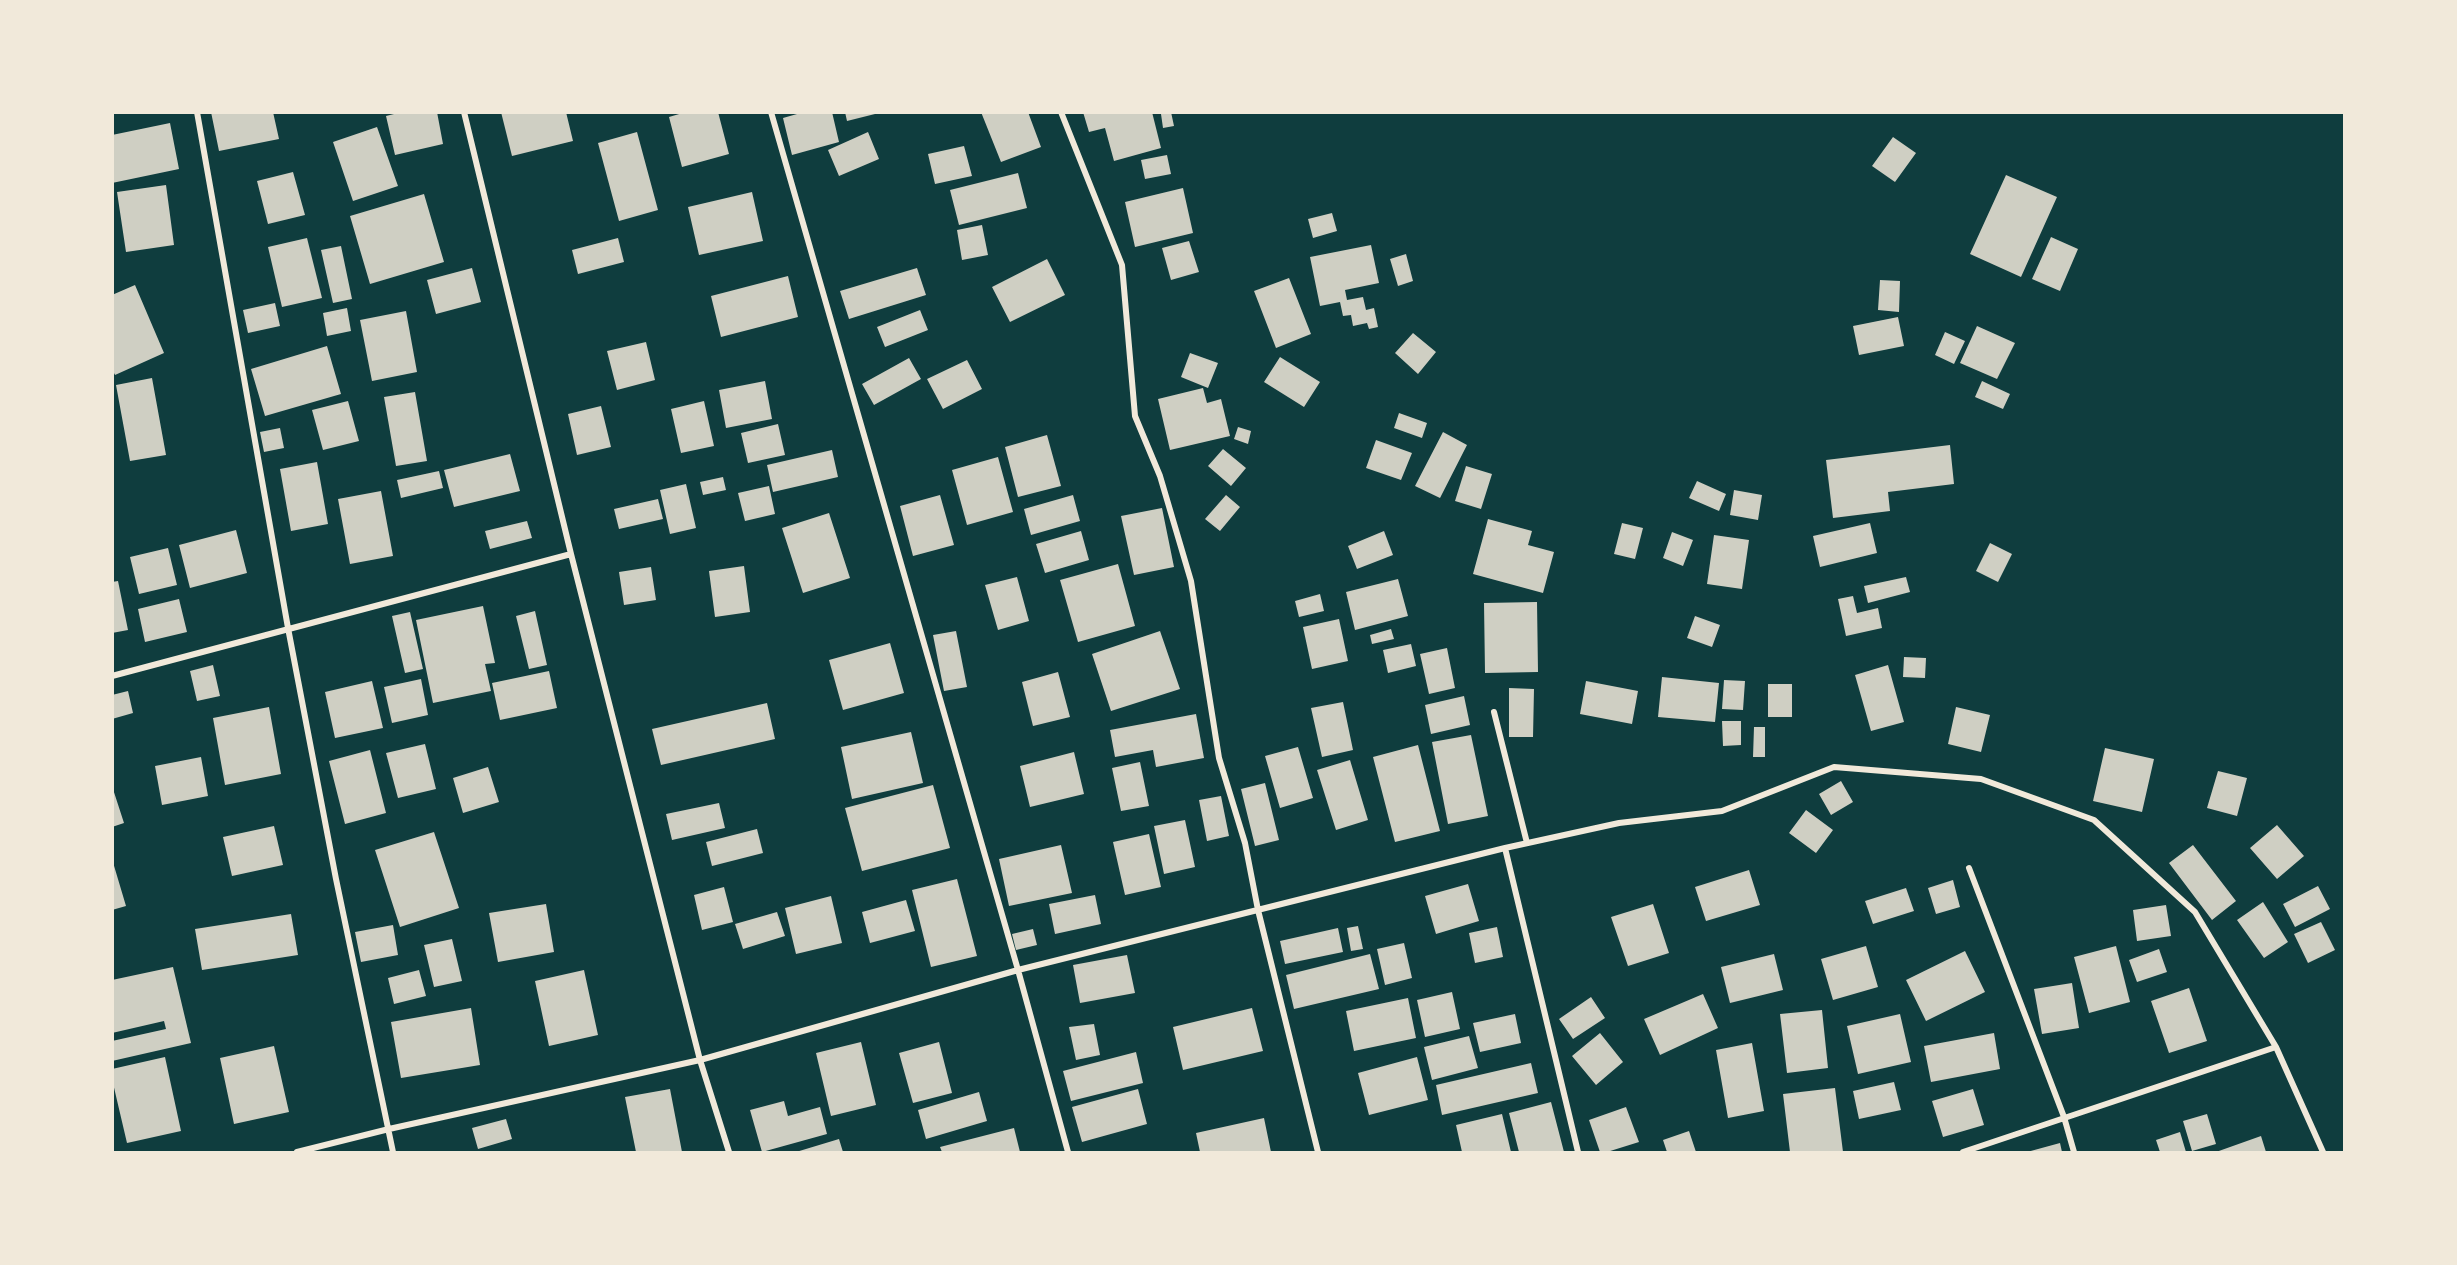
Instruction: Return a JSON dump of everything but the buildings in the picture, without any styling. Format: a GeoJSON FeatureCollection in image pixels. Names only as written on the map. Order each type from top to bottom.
{"type":"FeatureCollection","features":[{"type":"Feature","properties":{"kind":"street"},"geometry":{"type":"LineString","coordinates":[[196,112],[288,628],[336,879],[393,1152]]}},
{"type":"Feature","properties":{"kind":"street"},"geometry":{"type":"LineString","coordinates":[[464,112],[571,554],[700,1060],[729,1152]]}},
{"type":"Feature","properties":{"kind":"street"},"geometry":{"type":"LineString","coordinates":[[771,112],[1018,970],[1068,1152]]}},
{"type":"Feature","properties":{"kind":"street"},"geometry":{"type":"LineString","coordinates":[[1061,112],[1122,265],[1136,416],[1160,476],[1191,581],[1220,758],[1245,843],[1258,910],[1318,1152]]}},
{"type":"Feature","properties":{"kind":"street"},"geometry":{"type":"LineString","coordinates":[[112,676],[571,554]]}},
{"type":"Feature","properties":{"kind":"street"},"geometry":{"type":"LineString","coordinates":[[1494,712],[1527,843]]}},
{"type":"Feature","properties":{"kind":"street"},"geometry":{"type":"LineString","coordinates":[[297,1152],[388,1129],[700,1060],[1018,970],[1505,848],[1619,823],[1722,811],[1834,767],[1981,779],[2094,820],[2195,912],[2276,1047],[2323,1152]]}},
{"type":"Feature","properties":{"kind":"street"},"geometry":{"type":"LineString","coordinates":[[1505,848],[1578,1152]]}},
{"type":"Feature","properties":{"kind":"street"},"geometry":{"type":"LineString","coordinates":[[1969,868],[2064,1117],[2074,1152]]}},
{"type":"Feature","properties":{"kind":"street"},"geometry":{"type":"LineString","coordinates":[[1963,1152],[2276,1047]]}}]}
